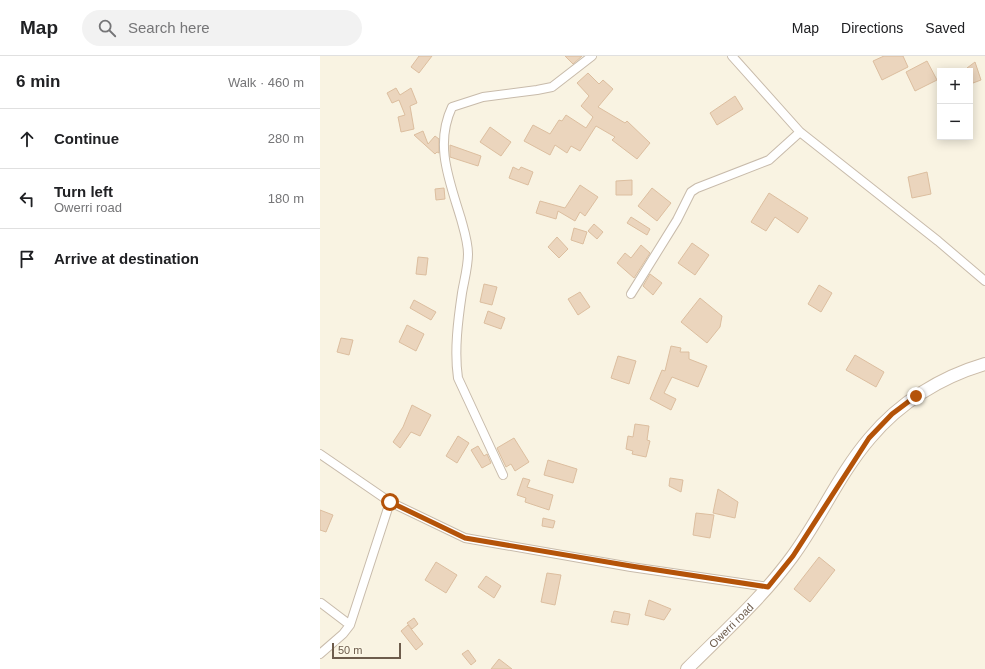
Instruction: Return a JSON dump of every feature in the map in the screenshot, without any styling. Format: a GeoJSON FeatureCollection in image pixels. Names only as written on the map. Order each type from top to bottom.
{"type":"FeatureCollection","features":[{"type":"Feature","properties":{"kind":"main road","name":"Owerri road"},"geometry":{"type":"LineString","coordinates":[[687,669],[768,587],[793,556],[869,438],[892,414],[942,380],[985,364]]}},
{"type":"Feature","properties":{"kind":"street"},"geometry":{"type":"LineString","coordinates":[[503,475],[458,378],[456,364],[462,295],[468,255],[467,240],[444,158],[444,131],[446,120],[452,107],[483,97],[552,87],[592,56]]}},
{"type":"Feature","properties":{"kind":"street"},"geometry":{"type":"LineString","coordinates":[[732,56],[800,132],[938,240],[985,280]]}},
{"type":"Feature","properties":{"kind":"street"},"geometry":{"type":"LineString","coordinates":[[631,294],[677,220],[691,192],[697,188],[769,160],[800,132]]}},
{"type":"Feature","properties":{"kind":"street"},"geometry":{"type":"LineString","coordinates":[[320,454],[390,502],[465,538],[768,587]]}},
{"type":"Feature","properties":{"kind":"street"},"geometry":{"type":"LineString","coordinates":[[320,654],[343,634],[350,625],[390,502]]}},
{"type":"Feature","properties":{"kind":"street"},"geometry":{"type":"LineString","coordinates":[[321,602],[350,625]]}},
{"type":"Feature","properties":{"kind":"building"},"geometry":{"type":"Polygon","coordinates":[[[419,56],[432,56],[419,73],[411,67],[419,56]]]}},
{"type":"Feature","properties":{"kind":"building"},"geometry":{"type":"Polygon","coordinates":[[[565,56],[582,56],[573,64],[565,56]]]}},
{"type":"Feature","properties":{"kind":"building"},"geometry":{"type":"Polygon","coordinates":[[[884,56],[903,56],[908,67],[882,80],[873,61],[884,56]]]}},
{"type":"Feature","properties":{"kind":"building"},"geometry":{"type":"Polygon","coordinates":[[[927,61],[937,80],[915,91],[906,72],[927,61]]]}},
{"type":"Feature","properties":{"kind":"building"},"geometry":{"type":"Polygon","coordinates":[[[975,62],[981,80],[973,83],[973,68],[967,68],[975,62]]]}},
{"type":"Feature","properties":{"kind":"building"},"geometry":{"type":"Polygon","coordinates":[[[588,73],[599,84],[603,80],[613,89],[598,107],[625,123],[627,121],[650,143],[637,159],[612,140],[615,137],[596,126],[580,151],[571,146],[567,153],[555,145],[550,155],[524,141],[533,125],[550,134],[559,120],[562,121],[566,115],[586,128],[593,117],[581,106],[589,96],[577,83],[588,73]]]}},
{"type":"Feature","properties":{"kind":"building"},"geometry":{"type":"Polygon","coordinates":[[[396,88],[400,95],[411,88],[417,103],[410,106],[414,129],[401,132],[398,117],[405,115],[399,100],[392,103],[387,93],[396,88]]]}},
{"type":"Feature","properties":{"kind":"building"},"geometry":{"type":"Polygon","coordinates":[[[735,96],[743,109],[717,125],[710,113],[735,96]]]}},
{"type":"Feature","properties":{"kind":"building"},"geometry":{"type":"Polygon","coordinates":[[[490,127],[511,142],[501,156],[480,142],[490,127]]]}},
{"type":"Feature","properties":{"kind":"building"},"geometry":{"type":"Polygon","coordinates":[[[423,131],[428,144],[435,136],[439,139],[439,153],[437,152],[435,154],[414,135],[423,131]]]}},
{"type":"Feature","properties":{"kind":"building"},"geometry":{"type":"Polygon","coordinates":[[[450,145],[481,156],[478,166],[450,157],[450,145]]]}},
{"type":"Feature","properties":{"kind":"building"},"geometry":{"type":"Polygon","coordinates":[[[513,167],[519,170],[521,167],[533,172],[528,185],[509,178],[513,167]]]}},
{"type":"Feature","properties":{"kind":"building"},"geometry":{"type":"Polygon","coordinates":[[[927,172],[931,194],[912,198],[908,177],[927,172]]]}},
{"type":"Feature","properties":{"kind":"building"},"geometry":{"type":"Polygon","coordinates":[[[632,180],[632,195],[616,195],[616,181],[632,180]]]}},
{"type":"Feature","properties":{"kind":"building"},"geometry":{"type":"Polygon","coordinates":[[[580,185],[598,197],[585,216],[580,212],[575,221],[558,211],[556,219],[536,213],[540,201],[565,208],[580,185]]]}},
{"type":"Feature","properties":{"kind":"building"},"geometry":{"type":"Polygon","coordinates":[[[444,188],[445,199],[436,200],[435,189],[444,188]]]}},
{"type":"Feature","properties":{"kind":"building"},"geometry":{"type":"Polygon","coordinates":[[[652,188],[671,203],[657,221],[638,206],[652,188]]]}},
{"type":"Feature","properties":{"kind":"building"},"geometry":{"type":"Polygon","coordinates":[[[769,193],[808,218],[798,233],[775,217],[766,231],[751,222],[769,193]]]}},
{"type":"Feature","properties":{"kind":"building"},"geometry":{"type":"Polygon","coordinates":[[[631,217],[650,229],[647,235],[627,223],[631,217]]]}},
{"type":"Feature","properties":{"kind":"building"},"geometry":{"type":"Polygon","coordinates":[[[594,224],[603,232],[597,239],[588,231],[594,224]]]}},
{"type":"Feature","properties":{"kind":"building"},"geometry":{"type":"Polygon","coordinates":[[[574,228],[587,232],[583,244],[571,240],[574,228]]]}},
{"type":"Feature","properties":{"kind":"building"},"geometry":{"type":"Polygon","coordinates":[[[557,237],[568,249],[559,258],[548,247],[557,237]]]}},
{"type":"Feature","properties":{"kind":"building"},"geometry":{"type":"Polygon","coordinates":[[[692,243],[709,255],[695,275],[678,263],[692,243]]]}},
{"type":"Feature","properties":{"kind":"building"},"geometry":{"type":"Polygon","coordinates":[[[641,245],[650,253],[634,278],[617,263],[625,253],[631,258],[641,245]]]}},
{"type":"Feature","properties":{"kind":"building"},"geometry":{"type":"Polygon","coordinates":[[[418,257],[428,258],[426,275],[416,274],[418,257]]]}},
{"type":"Feature","properties":{"kind":"building"},"geometry":{"type":"Polygon","coordinates":[[[650,274],[662,283],[653,295],[643,286],[650,274]]]}},
{"type":"Feature","properties":{"kind":"building"},"geometry":{"type":"Polygon","coordinates":[[[484,284],[497,287],[492,305],[480,302],[484,284]]]}},
{"type":"Feature","properties":{"kind":"building"},"geometry":{"type":"Polygon","coordinates":[[[819,285],[832,293],[821,312],[808,304],[819,285]]]}},
{"type":"Feature","properties":{"kind":"building"},"geometry":{"type":"Polygon","coordinates":[[[580,292],[590,307],[578,315],[568,299],[580,292]]]}},
{"type":"Feature","properties":{"kind":"building"},"geometry":{"type":"Polygon","coordinates":[[[700,298],[722,316],[720,327],[707,343],[681,322],[700,298]]]}},
{"type":"Feature","properties":{"kind":"building"},"geometry":{"type":"Polygon","coordinates":[[[414,300],[436,312],[431,320],[410,308],[414,300]]]}},
{"type":"Feature","properties":{"kind":"building"},"geometry":{"type":"Polygon","coordinates":[[[488,311],[505,318],[501,329],[484,323],[488,311]]]}},
{"type":"Feature","properties":{"kind":"building"},"geometry":{"type":"Polygon","coordinates":[[[407,325],[424,334],[416,351],[399,342],[407,325]]]}},
{"type":"Feature","properties":{"kind":"building"},"geometry":{"type":"Polygon","coordinates":[[[341,338],[353,340],[349,355],[337,352],[341,338]]]}},
{"type":"Feature","properties":{"kind":"building"},"geometry":{"type":"Polygon","coordinates":[[[671,346],[681,348],[680,352],[689,352],[689,359],[707,366],[698,387],[672,377],[664,393],[676,399],[671,410],[650,399],[662,370],[665,371],[671,346]]]}},
{"type":"Feature","properties":{"kind":"building"},"geometry":{"type":"Polygon","coordinates":[[[855,355],[884,372],[876,387],[846,370],[855,355]]]}},
{"type":"Feature","properties":{"kind":"building"},"geometry":{"type":"Polygon","coordinates":[[[618,356],[636,361],[629,384],[611,378],[618,356]]]}},
{"type":"Feature","properties":{"kind":"building"},"geometry":{"type":"Polygon","coordinates":[[[412,405],[431,415],[420,436],[411,432],[400,448],[393,442],[403,427],[412,405]]]}},
{"type":"Feature","properties":{"kind":"building"},"geometry":{"type":"Polygon","coordinates":[[[635,424],[649,426],[647,440],[650,441],[646,457],[632,454],[633,451],[626,449],[628,436],[633,437],[635,424]]]}},
{"type":"Feature","properties":{"kind":"building"},"geometry":{"type":"Polygon","coordinates":[[[458,436],[469,443],[457,463],[446,456],[458,436]]]}},
{"type":"Feature","properties":{"kind":"building"},"geometry":{"type":"Polygon","coordinates":[[[514,438],[529,462],[515,471],[511,464],[506,467],[497,448],[514,438]]]}},
{"type":"Feature","properties":{"kind":"building"},"geometry":{"type":"Polygon","coordinates":[[[478,446],[484,456],[487,454],[491,463],[482,468],[471,450],[478,446]]]}},
{"type":"Feature","properties":{"kind":"building"},"geometry":{"type":"Polygon","coordinates":[[[548,460],[577,469],[573,483],[544,475],[548,460]]]}},
{"type":"Feature","properties":{"kind":"building"},"geometry":{"type":"Polygon","coordinates":[[[523,478],[530,480],[527,487],[553,495],[549,510],[525,502],[526,498],[517,495],[523,478]]]}},
{"type":"Feature","properties":{"kind":"building"},"geometry":{"type":"Polygon","coordinates":[[[670,478],[683,480],[681,492],[669,486],[670,478]]]}},
{"type":"Feature","properties":{"kind":"building"},"geometry":{"type":"Polygon","coordinates":[[[718,489],[738,502],[735,518],[713,513],[718,489]]]}},
{"type":"Feature","properties":{"kind":"building"},"geometry":{"type":"Polygon","coordinates":[[[320,510],[333,515],[326,532],[320,530],[320,510]]]}},
{"type":"Feature","properties":{"kind":"building"},"geometry":{"type":"Polygon","coordinates":[[[696,513],[714,515],[710,538],[693,535],[696,513]]]}},
{"type":"Feature","properties":{"kind":"building"},"geometry":{"type":"Polygon","coordinates":[[[543,518],[555,521],[553,528],[542,526],[543,518]]]}},
{"type":"Feature","properties":{"kind":"building"},"geometry":{"type":"Polygon","coordinates":[[[819,557],[835,570],[810,602],[794,589],[819,557]]]}},
{"type":"Feature","properties":{"kind":"building"},"geometry":{"type":"Polygon","coordinates":[[[436,562],[457,575],[446,593],[425,580],[436,562]]]}},
{"type":"Feature","properties":{"kind":"building"},"geometry":{"type":"Polygon","coordinates":[[[547,573],[561,575],[555,605],[541,602],[547,573]]]}},
{"type":"Feature","properties":{"kind":"building"},"geometry":{"type":"Polygon","coordinates":[[[486,576],[501,586],[494,598],[478,587],[486,576]]]}},
{"type":"Feature","properties":{"kind":"building"},"geometry":{"type":"Polygon","coordinates":[[[649,600],[671,609],[664,620],[645,615],[649,600]]]}},
{"type":"Feature","properties":{"kind":"building"},"geometry":{"type":"Polygon","coordinates":[[[614,611],[630,614],[628,625],[611,622],[614,611]]]}},
{"type":"Feature","properties":{"kind":"building"},"geometry":{"type":"Polygon","coordinates":[[[414,618],[418,624],[412,629],[407,623],[414,618]]]}},
{"type":"Feature","properties":{"kind":"building"},"geometry":{"type":"Polygon","coordinates":[[[408,625],[423,644],[416,650],[401,631],[408,625]]]}},
{"type":"Feature","properties":{"kind":"building"},"geometry":{"type":"Polygon","coordinates":[[[468,650],[476,661],[471,665],[462,654],[468,650]]]}},
{"type":"Feature","properties":{"kind":"building"},"geometry":{"type":"Polygon","coordinates":[[[499,659],[512,669],[491,669],[499,659]]]}},
{"type":"Feature","properties":{"kind":"route"},"geometry":{"type":"LineString","coordinates":[[390,502],[465,538],[768,587],[793,556],[850,465],[869,438],[892,414],[916,396]]}}]}
